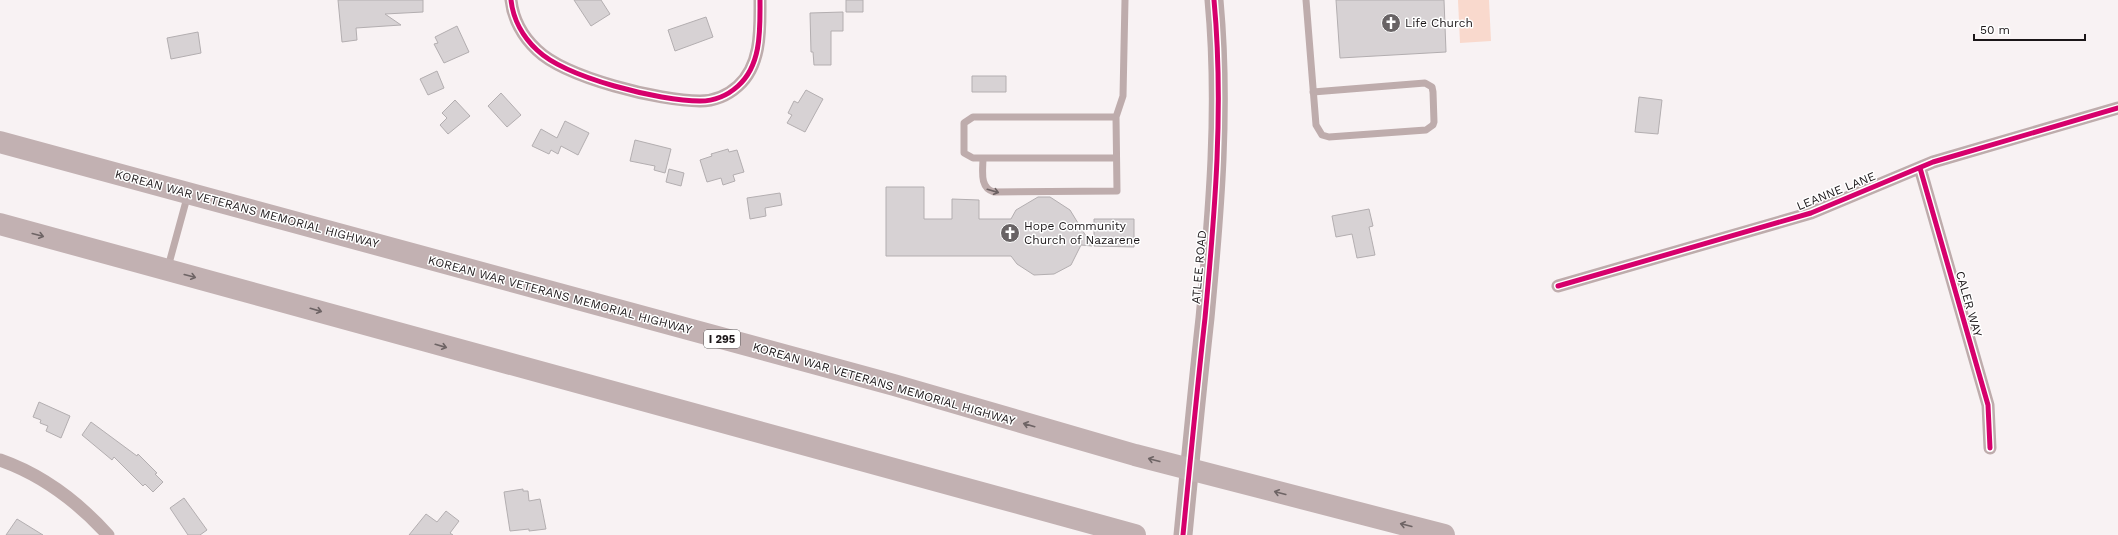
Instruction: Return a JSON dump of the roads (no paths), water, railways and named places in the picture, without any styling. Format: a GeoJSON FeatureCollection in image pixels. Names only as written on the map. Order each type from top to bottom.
{"type":"FeatureCollection","features":[{"type":"Feature","properties":{"kind":"highway","name":"KOREAN WAR VETERANS MEMORIAL HIGHWAY"},"geometry":{"type":"LineString","coordinates":[[0,142],[894,385],[1135,455],[1444,535]]}},
{"type":"Feature","properties":{"kind":"highway"},"geometry":{"type":"LineString","coordinates":[[0,224],[1135,535]]}},
{"type":"Feature","properties":{"kind":"main road","name":"ATLEE ROAD"},"geometry":{"type":"LineString","coordinates":[[1183,535],[1218,160],[1220,105],[1218,43],[1214,0]]}},
{"type":"Feature","properties":{"kind":"street"},"geometry":{"type":"LineString","coordinates":[[511,0],[521,30],[537,51],[551,61],[581,75],[620,88],[660,96],[700,101],[717,98],[728,94],[747,76],[753,64],[759,37],[760,0]]}},
{"type":"Feature","properties":{"kind":"street","name":"LEANNE LANE"},"geometry":{"type":"LineString","coordinates":[[1558,286],[1811,214],[1920,168],[2118,108]]}},
{"type":"Feature","properties":{"kind":"street","name":"CALER WAY"},"geometry":{"type":"LineString","coordinates":[[1920,168],[1988,405],[1990,448]]}},
{"type":"Feature","properties":{"kind":"street"},"geometry":{"type":"LineString","coordinates":[[0,460],[42,479],[68,497],[92,517],[108,535]]}},
{"type":"Feature","properties":{"kind":"lane"},"geometry":{"type":"LineString","coordinates":[[983,158],[984,185],[988,190],[994,192],[1117,192],[1116,117],[1123,96],[1125,0]]}},
{"type":"Feature","properties":{"kind":"lane"},"geometry":{"type":"LineString","coordinates":[[1306,0],[1313,92],[1317,131],[1322,135],[1329,137],[1426,130],[1433,125],[1434,122],[1432,87],[1425,83],[1313,92]]}},
{"type":"Feature","properties":{"kind":"lane"},"geometry":{"type":"LineString","coordinates":[[1116,117],[973,118],[964,123],[964,153],[973,158],[1116,158]]}},
{"type":"Feature","properties":{"kind":"lane"},"geometry":{"type":"LineString","coordinates":[[167,269],[188,193]]}},
{"type":"Feature","properties":{"kind":"place","name":"Life Church"},"geometry":{"type":"Point","coordinates":[1391,23]}},
{"type":"Feature","properties":{"kind":"place","name":"Hope Community Church of Nazarene"},"geometry":{"type":"Point","coordinates":[1010,233]}}]}
